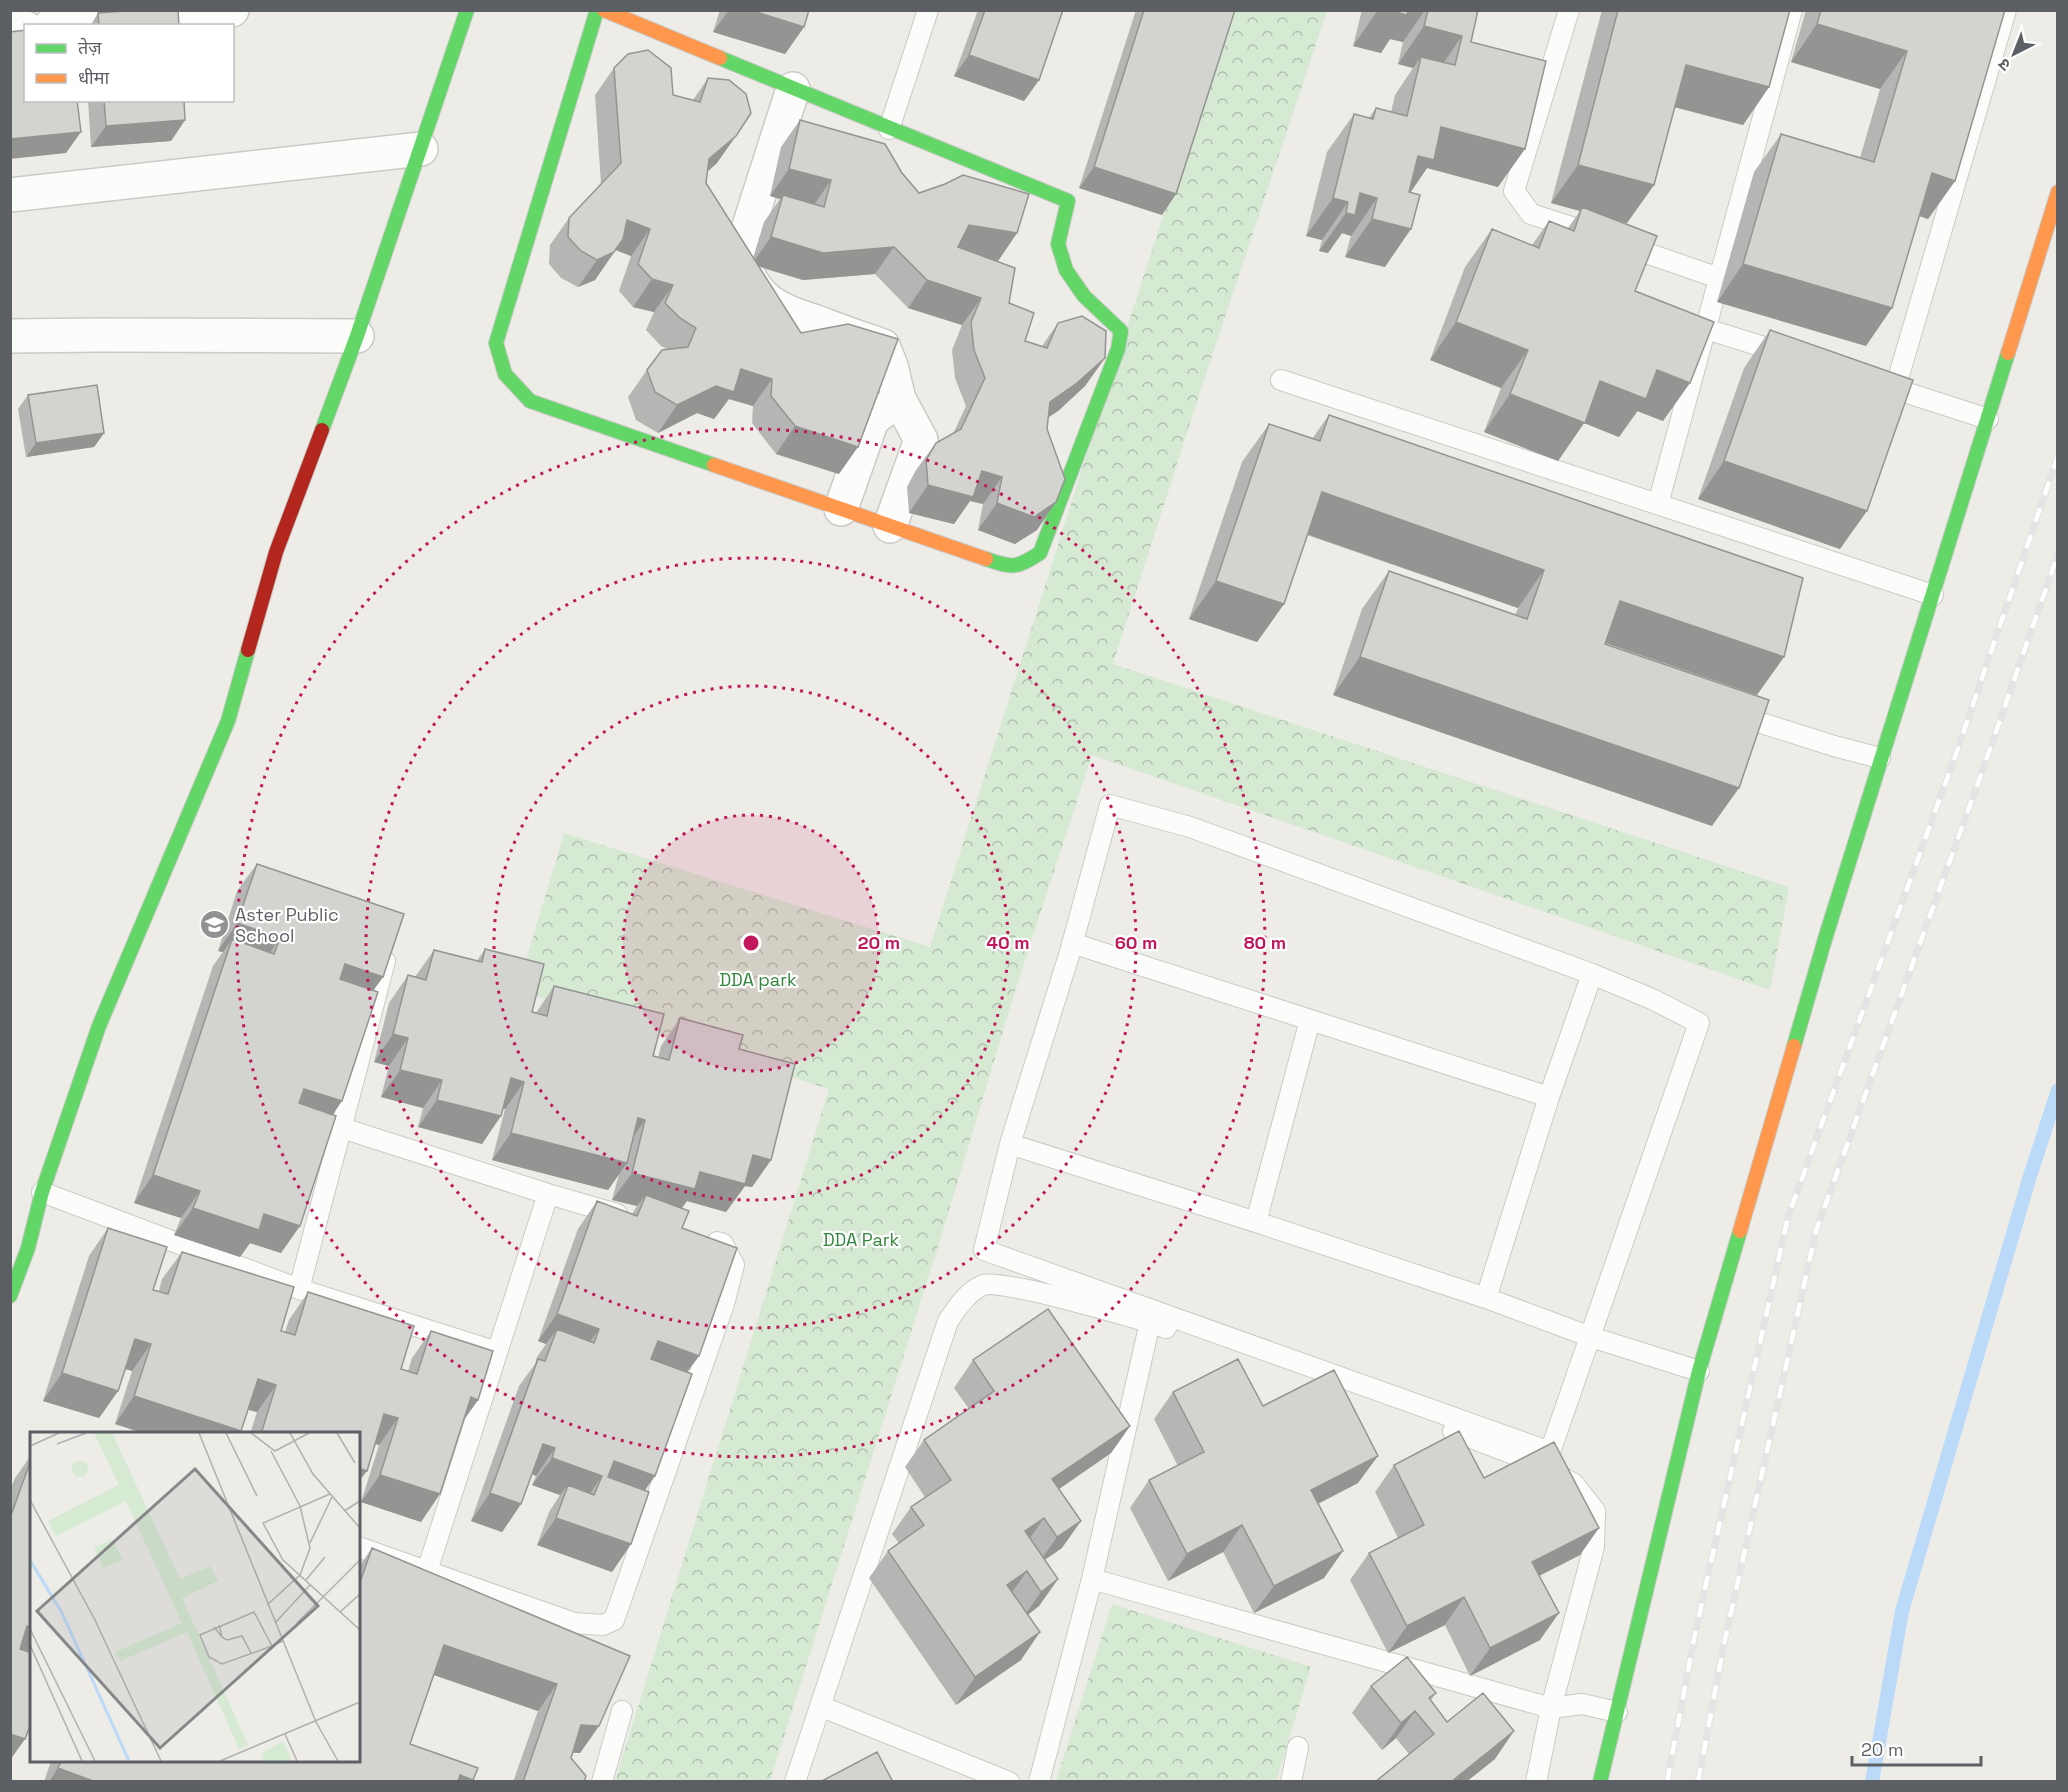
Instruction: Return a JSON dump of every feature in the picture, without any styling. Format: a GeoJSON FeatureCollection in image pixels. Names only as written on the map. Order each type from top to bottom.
{"type":"FeatureCollection","features":[{"type":"Feature","properties":{"kind":"street"},"geometry":{"type":"LineString","coordinates":[[73,24],[232,10]]}},
{"type":"Feature","properties":{"kind":"street"},"geometry":{"type":"LineString","coordinates":[[597,10],[496,343],[505,374],[530,401],[1010,567],[1024,563],[1040,553],[1118,349],[1121,332],[1084,296],[1066,270],[1058,244],[1068,201],[604,10]]}},
{"type":"Feature","properties":{"kind":"street"},"geometry":{"type":"LineString","coordinates":[[10,1296],[28,1248],[42,1192],[99,1026],[228,721],[276,552],[357,336],[466,12]]}},
{"type":"Feature","properties":{"kind":"street"},"geometry":{"type":"LineString","coordinates":[[793,89],[740,254],[746,273],[762,296],[780,310],[883,346],[891,366],[899,399],[921,440],[890,526]]}},
{"type":"Feature","properties":{"kind":"street"},"geometry":{"type":"LineString","coordinates":[[10,195],[421,149]]}},
{"type":"Feature","properties":{"kind":"street"},"geometry":{"type":"LineString","coordinates":[[1600,1782],[1699,1371],[1880,758],[2058,192]]}},
{"type":"Feature","properties":{"kind":"street"},"geometry":{"type":"LineString","coordinates":[[10,336],[102,334],[357,336]]}},
{"type":"Feature","properties":{"kind":"street"},"geometry":{"type":"LineString","coordinates":[[841,509],[872,420],[899,399]]}},
{"type":"Feature","properties":{"kind":"lane"},"geometry":{"type":"LineString","coordinates":[[889,129],[928,10]]}},
{"type":"Feature","properties":{"kind":"lane"},"geometry":{"type":"LineString","coordinates":[[1569,10],[1514,191],[1531,213],[1719,278]]}},
{"type":"Feature","properties":{"kind":"lane"},"geometry":{"type":"LineString","coordinates":[[1658,504],[1792,10]]}},
{"type":"Feature","properties":{"kind":"lane"},"geometry":{"type":"LineString","coordinates":[[1895,389],[2006,10]]}},
{"type":"Feature","properties":{"kind":"lane"},"geometry":{"type":"LineString","coordinates":[[1706,328],[1806,360]]}},
{"type":"Feature","properties":{"kind":"lane"},"geometry":{"type":"LineString","coordinates":[[1862,378],[1988,419]]}},
{"type":"Feature","properties":{"kind":"lane"},"geometry":{"type":"LineString","coordinates":[[1281,380],[1933,595]]}},
{"type":"Feature","properties":{"kind":"lane"},"geometry":{"type":"LineString","coordinates":[[1714,708],[1834,747],[1880,758]]}},
{"type":"Feature","properties":{"kind":"lane"},"geometry":{"type":"LineString","coordinates":[[1110,805],[1190,827],[1592,974],[1652,999],[1699,1023],[1550,1452],[984,1250],[1010,1144],[1072,943],[1110,805]]}},
{"type":"Feature","properties":{"kind":"lane"},"geometry":{"type":"LineString","coordinates":[[1072,943],[1549,1097]]}},
{"type":"Feature","properties":{"kind":"lane"},"geometry":{"type":"LineString","coordinates":[[299,1289],[385,961]]}},
{"type":"Feature","properties":{"kind":"lane"},"geometry":{"type":"LineString","coordinates":[[1486,1298],[1549,1097],[1592,974]]}},
{"type":"Feature","properties":{"kind":"lane"},"geometry":{"type":"LineString","coordinates":[[1256,1222],[1310,1020]]}},
{"type":"Feature","properties":{"kind":"lane"},"geometry":{"type":"LineString","coordinates":[[342,1128],[548,1194],[635,1219]]}},
{"type":"Feature","properties":{"kind":"lane"},"geometry":{"type":"LineString","coordinates":[[1010,1144],[1256,1222],[1486,1298],[1591,1337],[1699,1371]]}},
{"type":"Feature","properties":{"kind":"lane"},"geometry":{"type":"LineString","coordinates":[[42,1192],[299,1289],[498,1352]]}},
{"type":"Feature","properties":{"kind":"lane"},"geometry":{"type":"LineString","coordinates":[[428,1571],[548,1194]]}},
{"type":"Feature","properties":{"kind":"lane"},"geometry":{"type":"LineString","coordinates":[[360,1548],[574,1623],[603,1625],[614,1620],[724,1304],[734,1265],[723,1244],[701,1238]]}},
{"type":"Feature","properties":{"kind":"lane"},"geometry":{"type":"LineString","coordinates":[[795,1782],[948,1321],[963,1299],[985,1284],[1015,1286],[1150,1322],[1357,1394],[1539,1464],[1574,1484],[1595,1512],[1594,1547],[1551,1708],[1536,1782]]}},
{"type":"Feature","properties":{"kind":"lane"},"geometry":{"type":"LineString","coordinates":[[1039,1782],[1092,1579],[1150,1322]]}},
{"type":"Feature","properties":{"kind":"lane"},"geometry":{"type":"LineString","coordinates":[[1092,1579],[1551,1708],[1582,1704],[1617,1712]]}},
{"type":"Feature","properties":{"kind":"lane"},"geometry":{"type":"LineString","coordinates":[[820,1706],[1009,1782]]}},
{"type":"Feature","properties":{"kind":"lane"},"geometry":{"type":"LineString","coordinates":[[602,1782],[622,1711]]}},
{"type":"Feature","properties":{"kind":"lane"},"geometry":{"type":"LineString","coordinates":[[1291,1782],[1298,1747]]}},
{"type":"Feature","properties":{"kind":"green space"},"geometry":{"type":"Polygon","coordinates":[[[1228,11],[1327,11],[1202,386],[1113,664],[1789,887],[1770,990],[1092,755],[1017,985],[937,1250],[770,1781],[615,1781],[829,1089],[517,990],[564,833],[930,947],[1228,11]]]}},
{"type":"Feature","properties":{"kind":"green space"},"geometry":{"type":"Polygon","coordinates":[[[1112,1604],[1311,1667],[1276,1781],[1056,1781],[1112,1604]]]}},
{"type":"Feature","properties":{"kind":"building"},"geometry":{"type":"Polygon","coordinates":[[[178,10],[179,24],[99,24],[98,13],[178,10]]]}},
{"type":"Feature","properties":{"kind":"building"},"geometry":{"type":"Polygon","coordinates":[[[750,10],[809,10],[804,27],[750,10]]]}},
{"type":"Feature","properties":{"kind":"building"},"geometry":{"type":"Polygon","coordinates":[[[985,10],[1063,10],[1039,80],[969,55],[985,10]]]}},
{"type":"Feature","properties":{"kind":"building"},"geometry":{"type":"Polygon","coordinates":[[[1144,10],[1235,10],[1176,194],[1094,167],[1144,10]]]}},
{"type":"Feature","properties":{"kind":"building"},"geometry":{"type":"Polygon","coordinates":[[[1388,10],[1408,10],[1407,15],[1388,10]]]}},
{"type":"Feature","properties":{"kind":"building"},"geometry":{"type":"Polygon","coordinates":[[[1428,10],[1478,10],[1471,42],[1546,61],[1525,149],[1441,127],[1434,160],[1418,156],[1409,192],[1420,195],[1411,229],[1372,219],[1377,198],[1360,193],[1355,215],[1346,213],[1348,202],[1333,198],[1354,114],[1373,119],[1376,108],[1407,116],[1421,57],[1455,65],[1462,36],[1424,26],[1428,10]]]}},
{"type":"Feature","properties":{"kind":"building"},"geometry":{"type":"Polygon","coordinates":[[[1618,10],[1790,10],[1769,87],[1686,65],[1654,185],[1578,165],[1618,10]]]}},
{"type":"Feature","properties":{"kind":"building"},"geometry":{"type":"Polygon","coordinates":[[[1821,10],[2005,10],[1955,181],[1932,173],[1892,308],[1743,264],[1781,134],[1874,162],[1907,51],[1817,24],[1821,10]]]}},
{"type":"Feature","properties":{"kind":"building"},"geometry":{"type":"Polygon","coordinates":[[[24,30],[24,102],[77,102],[81,132],[10,139],[10,32],[24,30]]]}},
{"type":"Feature","properties":{"kind":"building"},"geometry":{"type":"Polygon","coordinates":[[[648,50],[671,68],[673,95],[700,102],[708,78],[729,80],[746,94],[751,113],[736,136],[709,159],[706,183],[801,333],[848,324],[898,339],[858,447],[795,426],[771,396],[772,379],[741,369],[734,392],[716,386],[677,405],[655,392],[647,370],[662,350],[688,347],[696,328],[680,318],[665,303],[673,285],[652,279],[638,264],[650,229],[627,220],[623,239],[614,252],[597,260],[581,251],[568,237],[569,218],[621,163],[614,68],[628,54],[648,50]]]}},
{"type":"Feature","properties":{"kind":"building"},"geometry":{"type":"Polygon","coordinates":[[[104,102],[184,102],[185,120],[106,126],[104,102]]]}},
{"type":"Feature","properties":{"kind":"building"},"geometry":{"type":"Polygon","coordinates":[[[800,120],[885,144],[902,173],[919,193],[963,175],[1029,194],[1017,233],[969,225],[958,247],[1015,268],[1009,303],[1034,313],[1025,341],[1047,348],[1058,323],[1082,316],[1106,331],[1105,358],[1077,383],[1050,402],[1047,429],[1065,479],[1056,502],[1034,517],[997,503],[1002,477],[982,471],[973,497],[928,485],[926,460],[936,443],[961,429],[985,378],[974,350],[971,322],[981,298],[927,280],[894,247],[823,253],[771,237],[783,195],[824,207],[831,180],[789,169],[800,120]]]}},
{"type":"Feature","properties":{"kind":"building"},"geometry":{"type":"Polygon","coordinates":[[[1582,207],[1657,236],[1635,291],[1714,322],[1690,383],[1657,370],[1646,399],[1600,381],[1585,423],[1510,394],[1528,350],[1456,322],[1492,229],[1539,248],[1549,221],[1574,231],[1582,207]]]}},
{"type":"Feature","properties":{"kind":"building"},"geometry":{"type":"Polygon","coordinates":[[[1770,330],[1913,380],[1867,511],[1724,461],[1770,330]]]}},
{"type":"Feature","properties":{"kind":"building"},"geometry":{"type":"Polygon","coordinates":[[[97,385],[104,433],[36,443],[28,395],[97,385]]]}},
{"type":"Feature","properties":{"kind":"building"},"geometry":{"type":"Polygon","coordinates":[[[1329,415],[1803,578],[1784,657],[1620,601],[1605,644],[1769,700],[1739,788],[1360,657],[1389,571],[1527,619],[1544,570],[1322,492],[1284,604],[1216,581],[1269,424],[1320,441],[1329,415]]]}},
{"type":"Feature","properties":{"kind":"building"},"geometry":{"type":"Polygon","coordinates":[[[257,864],[404,914],[383,977],[345,964],[340,979],[378,992],[342,1101],[304,1089],[299,1103],[336,1116],[300,1226],[264,1214],[259,1230],[193,1208],[200,1191],[153,1175],[232,939],[274,954],[280,938],[237,923],[257,864]]]}},
{"type":"Feature","properties":{"kind":"building"},"geometry":{"type":"Polygon","coordinates":[[[485,949],[544,964],[532,1012],[547,1016],[554,986],[664,1014],[653,1056],[669,1060],[680,1018],[743,1035],[739,1049],[795,1064],[771,1160],[753,1155],[745,1184],[700,1172],[695,1189],[632,1173],[645,1120],[638,1118],[627,1163],[511,1133],[524,1082],[511,1078],[501,1116],[437,1100],[442,1080],[400,1070],[408,1038],[393,1034],[408,975],[426,980],[434,950],[482,962],[485,949]]]}},
{"type":"Feature","properties":{"kind":"building"},"geometry":{"type":"Polygon","coordinates":[[[646,1195],[689,1211],[682,1228],[737,1248],[699,1356],[658,1341],[651,1359],[692,1374],[655,1476],[614,1461],[608,1477],[649,1492],[631,1544],[556,1518],[568,1485],[594,1495],[602,1476],[552,1458],[555,1448],[543,1444],[521,1504],[490,1493],[538,1359],[545,1361],[557,1329],[594,1343],[599,1329],[557,1314],[597,1201],[637,1216],[646,1195]]]}},
{"type":"Feature","properties":{"kind":"building"},"geometry":{"type":"Polygon","coordinates":[[[108,1228],[167,1247],[153,1290],[168,1294],[182,1252],[294,1287],[281,1331],[295,1335],[308,1292],[414,1326],[401,1369],[417,1374],[431,1331],[493,1351],[478,1400],[471,1397],[440,1494],[380,1475],[398,1418],[384,1414],[367,1471],[360,1469],[360,1432],[262,1432],[276,1385],[258,1379],[241,1431],[134,1396],[151,1344],[135,1339],[118,1391],[62,1373],[108,1228]]]}},
{"type":"Feature","properties":{"kind":"building"},"geometry":{"type":"Polygon","coordinates":[[[1048,1309],[1130,1426],[1052,1479],[1081,1521],[1057,1537],[1044,1518],[1025,1531],[1058,1579],[1041,1592],[1027,1571],[1007,1585],[1040,1632],[975,1677],[888,1551],[924,1525],[911,1507],[951,1480],[924,1440],[994,1391],[973,1360],[1048,1309]]]}},
{"type":"Feature","properties":{"kind":"building"},"geometry":{"type":"Polygon","coordinates":[[[1238,1359],[1263,1406],[1334,1370],[1378,1456],[1311,1490],[1343,1551],[1274,1586],[1242,1525],[1187,1554],[1149,1480],[1204,1452],[1173,1392],[1238,1359]]]}},
{"type":"Feature","properties":{"kind":"building"},"geometry":{"type":"Polygon","coordinates":[[[1459,1431],[1484,1478],[1554,1442],[1599,1528],[1532,1562],[1559,1613],[1490,1648],[1464,1597],[1407,1626],[1369,1553],[1424,1525],[1394,1465],[1459,1431]]]}},
{"type":"Feature","properties":{"kind":"building"},"geometry":{"type":"Polygon","coordinates":[[[30,1463],[30,1627],[27,1626],[20,1649],[30,1652],[30,1726],[25,1739],[10,1734],[10,1518],[30,1463]]]}},
{"type":"Feature","properties":{"kind":"building"},"geometry":{"type":"Polygon","coordinates":[[[372,1548],[630,1656],[599,1726],[581,1725],[571,1758],[586,1776],[584,1782],[523,1782],[557,1684],[444,1645],[410,1744],[478,1768],[473,1780],[460,1775],[458,1782],[96,1782],[58,1768],[61,1762],[360,1762],[360,1582],[372,1548]]]}},
{"type":"Feature","properties":{"kind":"building"},"geometry":{"type":"Polygon","coordinates":[[[1407,1657],[1436,1693],[1429,1698],[1447,1722],[1483,1693],[1514,1731],[1451,1782],[1375,1782],[1434,1734],[1415,1711],[1401,1723],[1371,1686],[1407,1657]]]}},
{"type":"Feature","properties":{"kind":"building"},"geometry":{"type":"Polygon","coordinates":[[[877,1752],[893,1782],[820,1782],[877,1752]]]}},
{"type":"Feature","properties":{"kind":"waterway"},"geometry":{"type":"LineString","coordinates":[[1872,1782],[1902,1611],[2030,1176],[2058,1090]]}},
{"type":"Feature","properties":{"kind":"railway"},"geometry":{"type":"LineString","coordinates":[[1667,1782],[1695,1634],[1788,1217],[1956,754],[2058,456]]}},
{"type":"Feature","properties":{"kind":"railway"},"geometry":{"type":"LineString","coordinates":[[1698,1782],[1724,1644],[1816,1231],[2058,554]]}},
{"type":"Feature","properties":{"kind":"traffic: fast"},"geometry":{"type":"LineString","coordinates":[[322,430],[357,336],[467,10]]}},
{"type":"Feature","properties":{"kind":"traffic: fast"},"geometry":{"type":"LineString","coordinates":[[597,10],[496,343],[505,374],[530,401],[714,465]]}},
{"type":"Feature","properties":{"kind":"traffic: fast"},"geometry":{"type":"LineString","coordinates":[[720,58],[1068,201],[1058,244],[1066,270],[1084,296],[1121,331],[1118,349],[1040,553],[1025,562],[1014,565],[986,559]]}},
{"type":"Feature","properties":{"kind":"traffic: fast"},"geometry":{"type":"LineString","coordinates":[[1794,1046],[1825,939],[2008,353]]}},
{"type":"Feature","properties":{"kind":"traffic: fast"},"geometry":{"type":"LineString","coordinates":[[10,1296],[28,1248],[42,1192],[99,1026],[228,721],[248,650]]}},
{"type":"Feature","properties":{"kind":"traffic: fast"},"geometry":{"type":"LineString","coordinates":[[1600,1782],[1699,1371],[1740,1231]]}},
{"type":"Feature","properties":{"kind":"traffic: slow"},"geometry":{"type":"LineString","coordinates":[[604,10],[720,58]]}},
{"type":"Feature","properties":{"kind":"traffic: slow"},"geometry":{"type":"LineString","coordinates":[[2008,353],[2058,192]]}},
{"type":"Feature","properties":{"kind":"traffic: slow"},"geometry":{"type":"LineString","coordinates":[[714,465],[986,559]]}},
{"type":"Feature","properties":{"kind":"traffic: slow"},"geometry":{"type":"LineString","coordinates":[[1740,1231],[1794,1046]]}},
{"type":"Feature","properties":{"kind":"traffic: jam"},"geometry":{"type":"LineString","coordinates":[[248,650],[276,552],[322,430]]}},
{"type":"Feature","properties":{"kind":"place","name":"Aster Public School"},"geometry":{"type":"Point","coordinates":[214,925]}},
{"type":"Feature","properties":{"kind":"park label","name":"DDA park"},"geometry":{"type":"Point","coordinates":[758,980]}},
{"type":"Feature","properties":{"kind":"park label","name":"DDA Park"},"geometry":{"type":"Point","coordinates":[861,1240]}}]}
